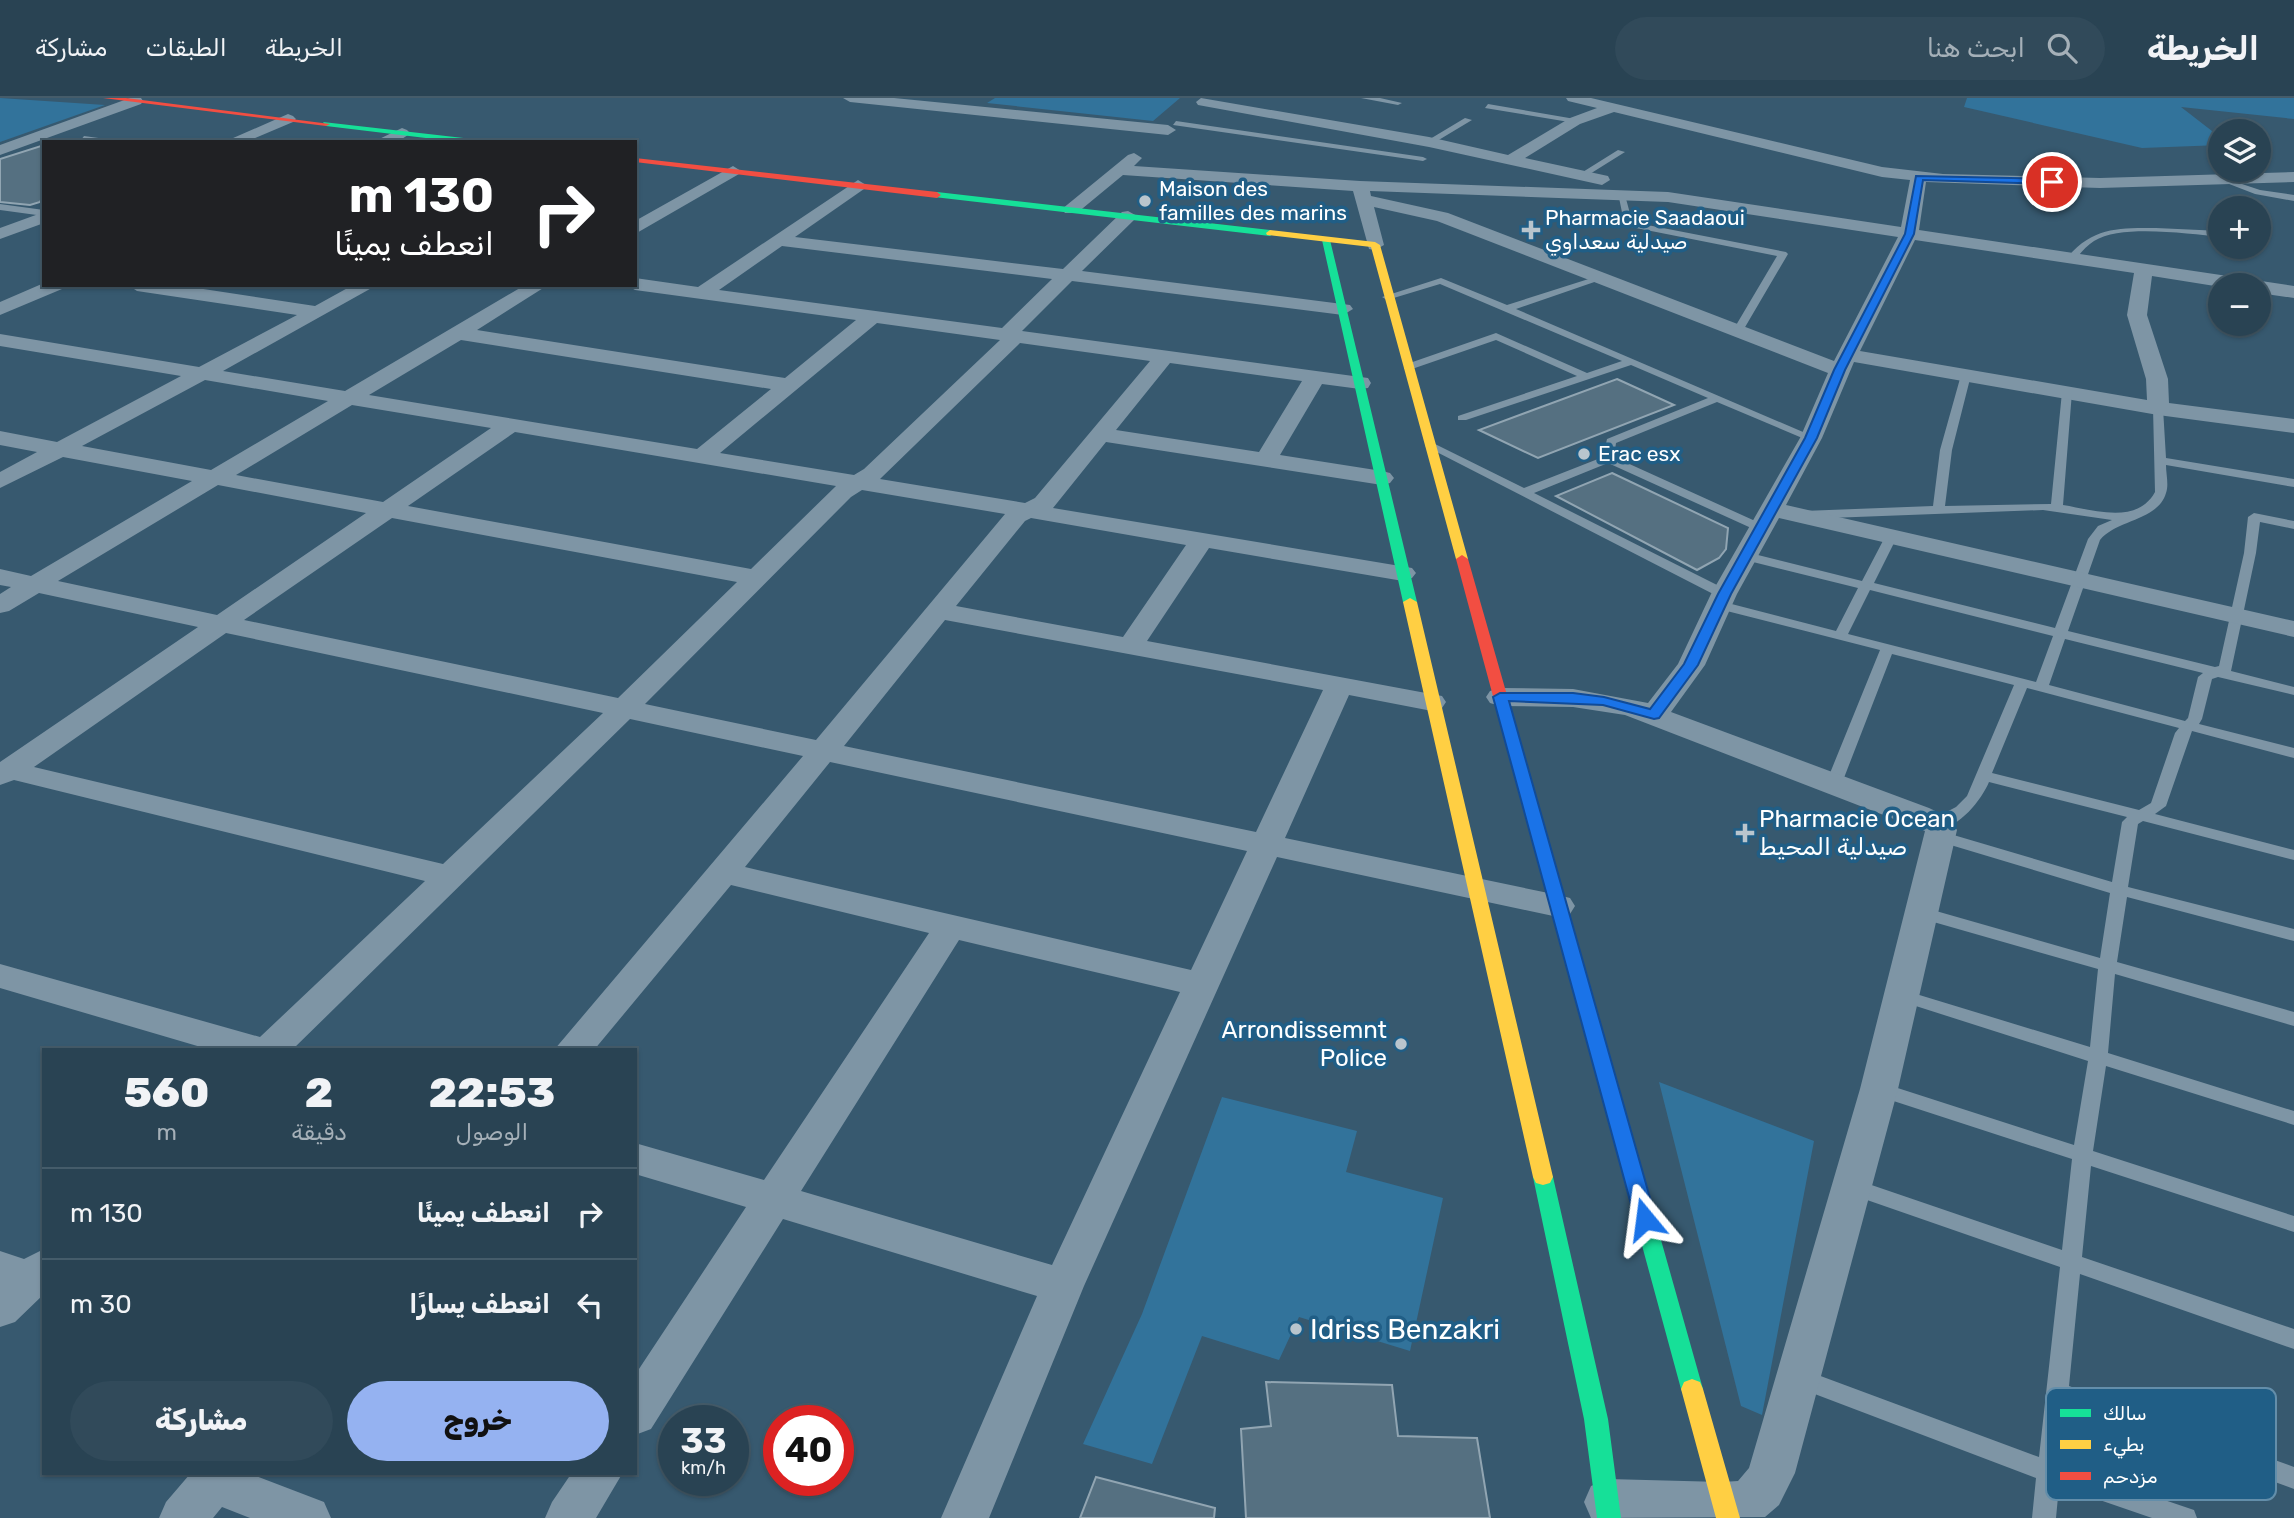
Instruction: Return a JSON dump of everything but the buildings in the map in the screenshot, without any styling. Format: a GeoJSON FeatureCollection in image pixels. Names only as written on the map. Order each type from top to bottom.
{"type":"FeatureCollection","features":[{"type":"Feature","properties":{"kind":"street"},"geometry":{"type":"LineString","coordinates":[[107,98],[463,140]]}},
{"type":"Feature","properties":{"kind":"street"},"geometry":{"type":"LineString","coordinates":[[850,98],[1172,127]]}},
{"type":"Feature","properties":{"kind":"street"},"geometry":{"type":"LineString","coordinates":[[1573,98],[1882,172],[1919,177],[2100,183],[2208,180]]}},
{"type":"Feature","properties":{"kind":"street"},"geometry":{"type":"LineString","coordinates":[[1071,209],[1206,100],[1512,159],[1668,197],[2208,279]]}},
{"type":"Feature","properties":{"kind":"street"},"geometry":{"type":"LineString","coordinates":[[1275,113],[1295,100]]}},
{"type":"Feature","properties":{"kind":"street"},"geometry":{"type":"LineString","coordinates":[[0,150],[136,102]]}},
{"type":"Feature","properties":{"kind":"street"},"geometry":{"type":"LineString","coordinates":[[1512,159],[1576,121],[1615,107]]}},
{"type":"Feature","properties":{"kind":"street"},"geometry":{"type":"LineString","coordinates":[[237,140],[288,119]]}},
{"type":"Feature","properties":{"kind":"street"},"geometry":{"type":"LineString","coordinates":[[386,140],[402,133]]}},
{"type":"Feature","properties":{"kind":"street"},"geometry":{"type":"LineString","coordinates":[[46,134],[84,138]]}},
{"type":"Feature","properties":{"kind":"street"},"geometry":{"type":"LineString","coordinates":[[637,160],[1375,245]]}},
{"type":"Feature","properties":{"kind":"street"},"geometry":{"type":"LineString","coordinates":[[1119,170],[1362,192],[1668,197]]}},
{"type":"Feature","properties":{"kind":"street"},"geometry":{"type":"LineString","coordinates":[[637,228],[733,171]]}},
{"type":"Feature","properties":{"kind":"street"},"geometry":{"type":"LineString","coordinates":[[1654,715],[1691,665],[1722,599],[1811,438],[1843,362],[1909,234],[1919,177]]}},
{"type":"Feature","properties":{"kind":"street"},"geometry":{"type":"LineString","coordinates":[[2271,178],[2294,177]]}},
{"type":"Feature","properties":{"kind":"street"},"geometry":{"type":"LineString","coordinates":[[702,293],[858,186]]}},
{"type":"Feature","properties":{"kind":"street"},"geometry":{"type":"LineString","coordinates":[[1362,192],[1387,297],[1726,1511]]}},
{"type":"Feature","properties":{"kind":"street"},"geometry":{"type":"LineString","coordinates":[[1362,192],[1442,217],[1737,332],[1843,362],[1966,375],[2158,408],[2294,426]]}},
{"type":"Feature","properties":{"kind":"street"},"geometry":{"type":"LineString","coordinates":[[0,234],[42,216]]}},
{"type":"Feature","properties":{"kind":"street"},"geometry":{"type":"LineString","coordinates":[[271,1048],[624,709],[843,492],[872,474],[1010,342],[1011,330],[1128,216]]}},
{"type":"Feature","properties":{"kind":"street"},"geometry":{"type":"LineString","coordinates":[[779,240],[1343,309]]}},
{"type":"Feature","properties":{"kind":"street"},"geometry":{"type":"LineString","coordinates":[[1326,240],[1580,1338],[1597,1419],[1608,1510],[1726,1511],[1746,1503],[1762,1492],[1771,1473],[1879,1089],[1922,913],[1938,830],[1834,783],[1654,715],[1604,701],[1500,697]]}},
{"type":"Feature","properties":{"kind":"street"},"geometry":{"type":"LineString","coordinates":[[2144,270],[2137,315],[2157,379],[2158,408]]}},
{"type":"Feature","properties":{"kind":"street"},"geometry":{"type":"LineString","coordinates":[[637,284],[1360,383]]}},
{"type":"Feature","properties":{"kind":"street"},"geometry":{"type":"LineString","coordinates":[[0,309],[50,287]]}},
{"type":"Feature","properties":{"kind":"street"},"geometry":{"type":"LineString","coordinates":[[150,287],[318,312]]}},
{"type":"Feature","properties":{"kind":"street"},"geometry":{"type":"LineString","coordinates":[[0,481],[364,287]]}},
{"type":"Feature","properties":{"kind":"street"},"geometry":{"type":"LineString","coordinates":[[0,605],[345,398],[537,287]]}},
{"type":"Feature","properties":{"kind":"street"},"geometry":{"type":"LineString","coordinates":[[2271,289],[2294,292]]}},
{"type":"Feature","properties":{"kind":"street"},"geometry":{"type":"LineString","coordinates":[[701,457],[872,317]]}},
{"type":"Feature","properties":{"kind":"street"},"geometry":{"type":"LineString","coordinates":[[457,333],[789,385]]}},
{"type":"Feature","properties":{"kind":"street"},"geometry":{"type":"LineString","coordinates":[[0,340],[1403,573]]}},
{"type":"Feature","properties":{"kind":"street"},"geometry":{"type":"LineString","coordinates":[[575,1048],[825,751],[1016,516],[1044,503],[1164,357]]}},
{"type":"Feature","properties":{"kind":"street"},"geometry":{"type":"LineString","coordinates":[[1266,460],[1315,378]]}},
{"type":"Feature","properties":{"kind":"street"},"geometry":{"type":"LineString","coordinates":[[5,773],[509,426]]}},
{"type":"Feature","properties":{"kind":"street"},"geometry":{"type":"LineString","coordinates":[[1101,435],[1382,478]]}},
{"type":"Feature","properties":{"kind":"street"},"geometry":{"type":"LineString","coordinates":[[0,438],[757,578]]}},
{"type":"Feature","properties":{"kind":"street"},"geometry":{"type":"LineString","coordinates":[[1765,518],[1801,515],[2294,629]]}},
{"type":"Feature","properties":{"kind":"street"},"geometry":{"type":"LineString","coordinates":[[1130,646],[1202,540]]}},
{"type":"Feature","properties":{"kind":"street"},"geometry":{"type":"LineString","coordinates":[[0,576],[1558,906]]}},
{"type":"Feature","properties":{"kind":"street"},"geometry":{"type":"LineString","coordinates":[[940,611],[1432,702]]}},
{"type":"Feature","properties":{"kind":"street"},"geometry":{"type":"LineString","coordinates":[[965,1518],[1063,1286],[1339,686]]}},
{"type":"Feature","properties":{"kind":"street"},"geometry":{"type":"LineString","coordinates":[[5,773],[449,876]]}},
{"type":"Feature","properties":{"kind":"street"},"geometry":{"type":"LineString","coordinates":[[723,873],[1202,985]]}},
{"type":"Feature","properties":{"kind":"street"},"geometry":{"type":"LineString","coordinates":[[637,1412],[950,928]]}},
{"type":"Feature","properties":{"kind":"street"},"geometry":{"type":"LineString","coordinates":[[0,976],[251,1048]]}},
{"type":"Feature","properties":{"kind":"street"},"geometry":{"type":"LineString","coordinates":[[637,1159],[774,1197],[1063,1286]]}},
{"type":"Feature","properties":{"kind":"street"},"geometry":{"type":"LineString","coordinates":[[0,1309],[25,1272]]}},
{"type":"Feature","properties":{"kind":"street"},"geometry":{"type":"LineString","coordinates":[[569,1518],[597,1475]]}},
{"type":"Feature","properties":{"kind":"street"},"geometry":{"type":"LineString","coordinates":[[183,1518],[216,1477],[307,1518]]}},
{"type":"Feature","properties":{"kind":"lane"},"geometry":{"type":"LineString","coordinates":[[1365,98],[1398,103]]}},
{"type":"Feature","properties":{"kind":"lane"},"geometry":{"type":"LineString","coordinates":[[1488,106],[1576,121]]}},
{"type":"Feature","properties":{"kind":"lane"},"geometry":{"type":"LineString","coordinates":[[1429,142],[1468,120]]}},
{"type":"Feature","properties":{"kind":"lane"},"geometry":{"type":"LineString","coordinates":[[1172,127],[1423,159]]}},
{"type":"Feature","properties":{"kind":"lane"},"geometry":{"type":"LineString","coordinates":[[84,138],[98,140]]}},
{"type":"Feature","properties":{"kind":"lane"},"geometry":{"type":"LineString","coordinates":[[1582,175],[1621,152]]}},
{"type":"Feature","properties":{"kind":"lane"},"geometry":{"type":"LineString","coordinates":[[2232,182],[2258,192],[2294,198]]}},
{"type":"Feature","properties":{"kind":"lane"},"geometry":{"type":"LineString","coordinates":[[1621,195],[1628,222],[1783,254],[1737,332]]}},
{"type":"Feature","properties":{"kind":"lane"},"geometry":{"type":"LineString","coordinates":[[0,207],[42,215]]}},
{"type":"Feature","properties":{"kind":"lane"},"geometry":{"type":"LineString","coordinates":[[2071,259],[2089,240],[2098,235],[2155,232],[2208,234]]}},
{"type":"Feature","properties":{"kind":"lane"},"geometry":{"type":"LineString","coordinates":[[1506,309],[1601,278]]}},
{"type":"Feature","properties":{"kind":"lane"},"geometry":{"type":"LineString","coordinates":[[1387,297],[1441,281],[1811,438]]}},
{"type":"Feature","properties":{"kind":"lane"},"geometry":{"type":"LineString","coordinates":[[1408,366],[1496,337],[1585,376]]}},
{"type":"Feature","properties":{"kind":"lane"},"geometry":{"type":"LineString","coordinates":[[1462,418],[1630,362]]}},
{"type":"Feature","properties":{"kind":"lane"},"geometry":{"type":"LineString","coordinates":[[1939,508],[1946,450],[1966,375]]}},
{"type":"Feature","properties":{"kind":"lane"},"geometry":{"type":"LineString","coordinates":[[2057,507],[2067,392]]}},
{"type":"Feature","properties":{"kind":"lane"},"geometry":{"type":"LineString","coordinates":[[1608,459],[1611,441],[1715,399]]}},
{"type":"Feature","properties":{"kind":"lane"},"geometry":{"type":"LineString","coordinates":[[2041,688],[2094,539],[2102,529],[2154,505],[2161,492],[2158,408]]}},
{"type":"Feature","properties":{"kind":"lane"},"geometry":{"type":"LineString","coordinates":[[1430,446],[1526,492],[1722,599],[1887,649],[2294,753]]}},
{"type":"Feature","properties":{"kind":"lane"},"geometry":{"type":"LineString","coordinates":[[1526,492],[1608,459],[1765,518]]}},
{"type":"Feature","properties":{"kind":"lane"},"geometry":{"type":"LineString","coordinates":[[2161,461],[2294,484]]}},
{"type":"Feature","properties":{"kind":"lane"},"geometry":{"type":"LineString","coordinates":[[1801,515],[1939,508],[2057,507],[2126,518]]}},
{"type":"Feature","properties":{"kind":"lane"},"geometry":{"type":"LineString","coordinates":[[2057,1388],[2081,1155],[2098,1059],[2107,968],[2130,822],[2158,806],[2182,733],[2195,719],[2205,677],[2226,668],[2250,553],[2254,517],[2294,525]]}},
{"type":"Feature","properties":{"kind":"lane"},"geometry":{"type":"LineString","coordinates":[[1840,636],[1892,535]]}},
{"type":"Feature","properties":{"kind":"lane"},"geometry":{"type":"LineString","coordinates":[[1745,556],[2294,691]]}},
{"type":"Feature","properties":{"kind":"lane"},"geometry":{"type":"LineString","coordinates":[[1834,783],[1887,649]]}},
{"type":"Feature","properties":{"kind":"lane"},"geometry":{"type":"LineString","coordinates":[[1938,830],[1974,799],[2022,683]]}},
{"type":"Feature","properties":{"kind":"lane"},"geometry":{"type":"LineString","coordinates":[[1985,776],[2294,855]]}},
{"type":"Feature","properties":{"kind":"lane"},"geometry":{"type":"LineString","coordinates":[[1938,830],[2119,890],[2294,936]]}},
{"type":"Feature","properties":{"kind":"lane"},"geometry":{"type":"LineString","coordinates":[[1922,913],[2107,968],[2294,1019]]}},
{"type":"Feature","properties":{"kind":"lane"},"geometry":{"type":"LineString","coordinates":[[1903,996],[2294,1118]]}},
{"type":"Feature","properties":{"kind":"lane"},"geometry":{"type":"LineString","coordinates":[[1879,1089],[2294,1224]]}},
{"type":"Feature","properties":{"kind":"lane"},"geometry":{"type":"LineString","coordinates":[[1851,1186],[2294,1339]]}},
{"type":"Feature","properties":{"kind":"lane"},"geometry":{"type":"LineString","coordinates":[[1798,1377],[2046,1470]]}},
{"type":"Feature","properties":{"kind":"lane"},"geometry":{"type":"LineString","coordinates":[[2276,1471],[2294,1478]]}},
{"type":"Feature","properties":{"kind":"lane"},"geometry":{"type":"LineString","coordinates":[[2044,1518],[2046,1494]]}},
{"type":"Feature","properties":{"kind":"lane"},"geometry":{"type":"LineString","coordinates":[[2133,1500],[2185,1518]]}},
{"type":"Feature","properties":{"kind":"shaded area"},"geometry":{"type":"Polygon","coordinates":[[[0,98],[105,105],[0,142],[0,98]]]}},
{"type":"Feature","properties":{"kind":"shaded area"},"geometry":{"type":"Polygon","coordinates":[[[995,98],[1180,98],[1153,121],[987,103],[995,98]]]}},
{"type":"Feature","properties":{"kind":"shaded area"},"geometry":{"type":"Polygon","coordinates":[[[1967,98],[2294,98],[2294,119],[2181,107],[2208,128],[2208,145],[2142,148],[1964,107],[1967,98]]]}},
{"type":"Feature","properties":{"kind":"shaded area"},"geometry":{"type":"Polygon","coordinates":[[[1659,1082],[1814,1141],[1762,1415],[1741,1406],[1659,1082]]]}},
{"type":"Feature","properties":{"kind":"shaded area"},"geometry":{"type":"Polygon","coordinates":[[[1222,1097],[1357,1131],[1346,1172],[1443,1198],[1410,1351],[1299,1317],[1279,1360],[1202,1336],[1152,1464],[1083,1444],[1142,1314],[1222,1097]]]}},
{"type":"Feature","properties":{"kind":"traffic: fast"},"geometry":{"type":"LineString","coordinates":[[326,124],[464,140]]}},
{"type":"Feature","properties":{"kind":"traffic: fast"},"geometry":{"type":"LineString","coordinates":[[937,195],[1270,233]]}},
{"type":"Feature","properties":{"kind":"traffic: fast"},"geometry":{"type":"LineString","coordinates":[[1326,240],[1410,602]]}},
{"type":"Feature","properties":{"kind":"traffic: fast"},"geometry":{"type":"LineString","coordinates":[[1529,800],[1692,1389]]}},
{"type":"Feature","properties":{"kind":"traffic: fast"},"geometry":{"type":"LineString","coordinates":[[1543,1177],[1596,1419],[1609,1518]]}},
{"type":"Feature","properties":{"kind":"traffic: slow"},"geometry":{"type":"LineString","coordinates":[[1270,233],[1375,245],[1462,559]]}},
{"type":"Feature","properties":{"kind":"traffic: slow"},"geometry":{"type":"LineString","coordinates":[[1410,602],[1543,1177]]}},
{"type":"Feature","properties":{"kind":"traffic: slow"},"geometry":{"type":"LineString","coordinates":[[1692,1389],[1728,1518]]}},
{"type":"Feature","properties":{"kind":"traffic: jam"},"geometry":{"type":"LineString","coordinates":[[107,98],[326,124]]}},
{"type":"Feature","properties":{"kind":"traffic: jam"},"geometry":{"type":"LineString","coordinates":[[637,160],[937,195]]}},
{"type":"Feature","properties":{"kind":"traffic: jam"},"geometry":{"type":"LineString","coordinates":[[1462,559],[1529,800]]}},
{"type":"Feature","properties":{"kind":"place","name":"Maison des familles des marins"},"geometry":{"type":"Point","coordinates":[1145,201]}},
{"type":"Feature","properties":{"kind":"place","name":"Pharmacie Saadaoui صيدلية سعداوي"},"geometry":{"type":"Point","coordinates":[1531,230]}},
{"type":"Feature","properties":{"kind":"place","name":"Erac esx"},"geometry":{"type":"Point","coordinates":[1584,454]}},
{"type":"Feature","properties":{"kind":"place","name":"Pharmacie Ocean صيدلية المحيط"},"geometry":{"type":"Point","coordinates":[1745,833]}},
{"type":"Feature","properties":{"kind":"place","name":"Arrondissemnt Police"},"geometry":{"type":"Point","coordinates":[1401,1044]}},
{"type":"Feature","properties":{"kind":"place","name":"Idriss Benzakri"},"geometry":{"type":"Point","coordinates":[1296,1329]}},
{"type":"Feature","properties":{"kind":"route"},"geometry":{"type":"LineString","coordinates":[[1645,1219],[1500,697],[1604,701],[1654,715],[1677,688],[1691,665],[1724,594],[1811,438],[1840,370],[1909,234],[1919,177],[2052,182]]}}]}
